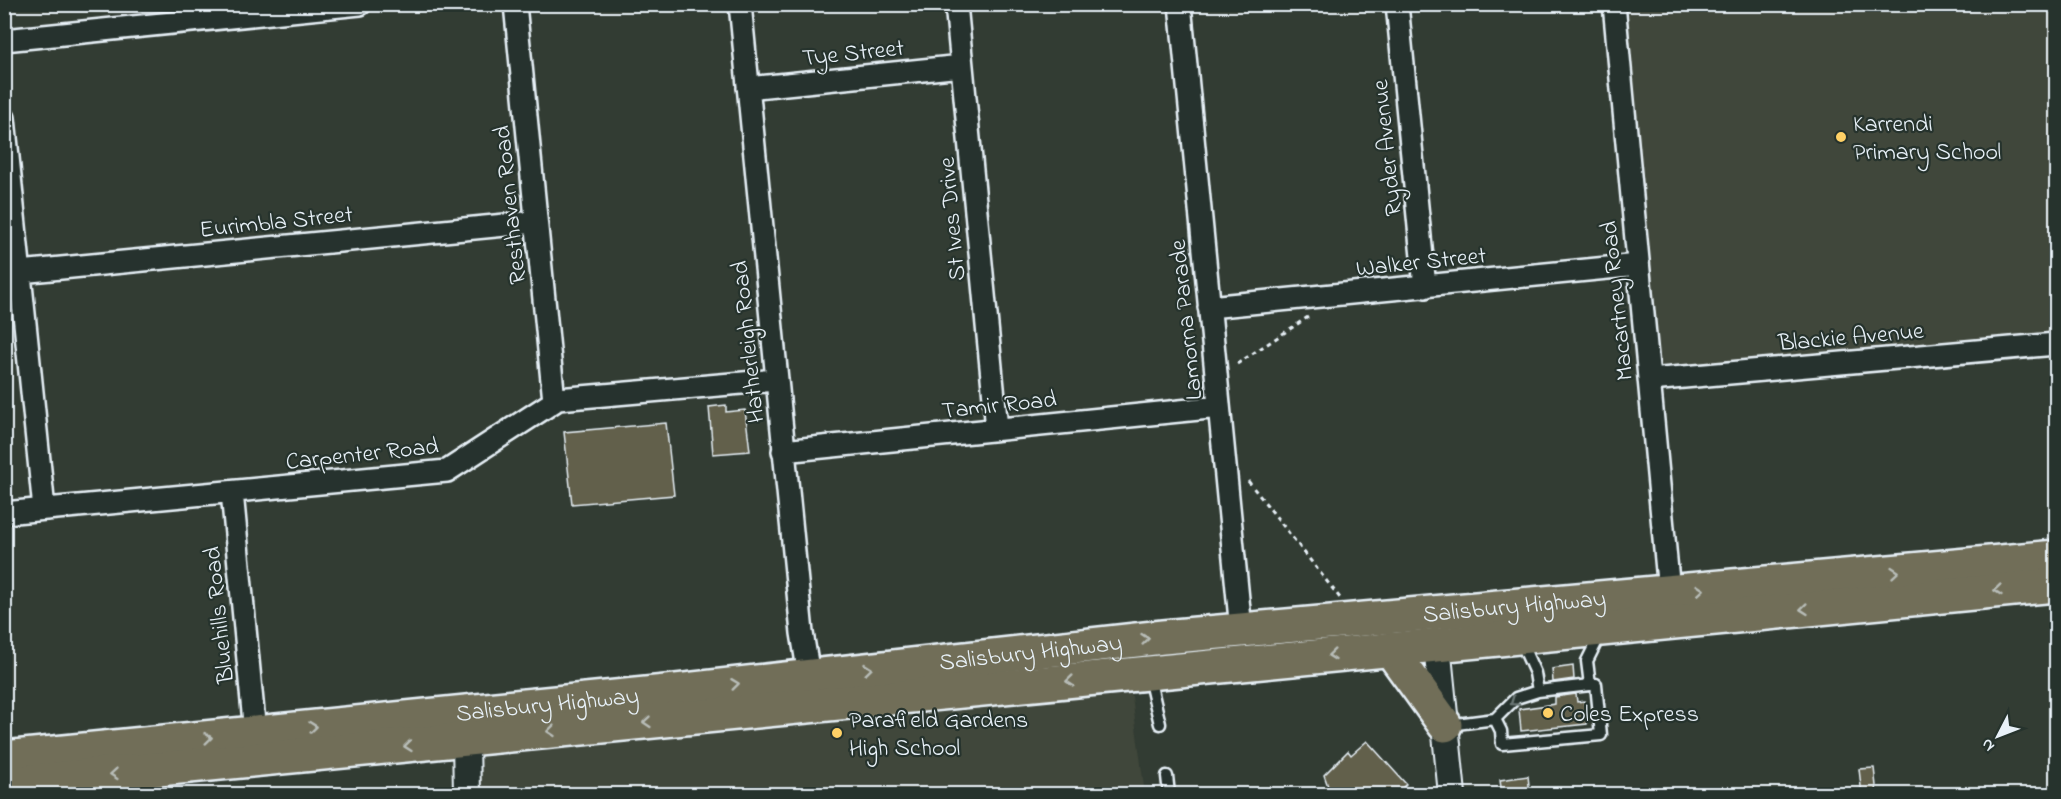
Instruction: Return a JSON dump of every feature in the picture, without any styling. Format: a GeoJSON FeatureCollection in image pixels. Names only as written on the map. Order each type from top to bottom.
{"type":"FeatureCollection","features":[{"type":"Feature","properties":{"kind":"main road","name":"Salisbury Highway"},"geometry":{"type":"LineString","coordinates":[[811,691],[1148,673],[1390,649],[1437,639],[2056,557]]}},
{"type":"Feature","properties":{"kind":"main road"},"geometry":{"type":"LineString","coordinates":[[2056,557],[2056,562]]}},
{"type":"Feature","properties":{"kind":"main road","name":"Salisbury Highway"},"geometry":{"type":"LineString","coordinates":[[4,758],[256,746],[811,691],[1241,630],[1437,639],[1531,647],[1602,629],[1670,607],[2056,585]]}},
{"type":"Feature","properties":{"kind":"main road"},"geometry":{"type":"LineString","coordinates":[[1390,649],[1445,725]]}},
{"type":"Feature","properties":{"kind":"main road","name":"Salisbury Highway"},"geometry":{"type":"LineString","coordinates":[[4,784],[256,746]]}},
{"type":"Feature","properties":{"kind":"street"},"geometry":{"type":"LineString","coordinates":[[4,40],[360,4]]}},
{"type":"Feature","properties":{"kind":"street","name":"Resthaven Road"},"geometry":{"type":"LineString","coordinates":[[514,4],[554,401]]}},
{"type":"Feature","properties":{"kind":"street","name":"Hatherleigh Road"},"geometry":{"type":"LineString","coordinates":[[740,4],[783,451],[802,633],[811,691]]}},
{"type":"Feature","properties":{"kind":"street","name":"St Ives Drive"},"geometry":{"type":"LineString","coordinates":[[957,4],[997,429]]}},
{"type":"Feature","properties":{"kind":"street","name":"Lamorna Parade"},"geometry":{"type":"LineString","coordinates":[[1180,4],[1241,630]]}},
{"type":"Feature","properties":{"kind":"street","name":"Ryder Avenue"},"geometry":{"type":"LineString","coordinates":[[1397,4],[1425,287]]}},
{"type":"Feature","properties":{"kind":"street","name":"Macartney Road"},"geometry":{"type":"LineString","coordinates":[[1614,4],[1670,607]]}},
{"type":"Feature","properties":{"kind":"street","name":"Tye Street"},"geometry":{"type":"LineString","coordinates":[[748,88],[962,66]]}},
{"type":"Feature","properties":{"kind":"street"},"geometry":{"type":"LineString","coordinates":[[4,118],[44,509]]}},
{"type":"Feature","properties":{"kind":"street","name":"Eurimbla Street"},"geometry":{"type":"LineString","coordinates":[[20,272],[536,222]]}},
{"type":"Feature","properties":{"kind":"street","name":"Walker Street"},"geometry":{"type":"LineString","coordinates":[[1209,307],[1638,265]]}},
{"type":"Feature","properties":{"kind":"street","name":"Blackie Avenue"},"geometry":{"type":"LineString","coordinates":[[1650,380],[2056,344]]}},
{"type":"Feature","properties":{"kind":"street","name":"Carpenter Road"},"geometry":{"type":"LineString","coordinates":[[4,513],[447,471],[554,401],[776,380]]}},
{"type":"Feature","properties":{"kind":"street","name":"Tamir Road"},"geometry":{"type":"LineString","coordinates":[[783,451],[1219,407]]}},
{"type":"Feature","properties":{"kind":"street","name":"Bluehills Road"},"geometry":{"type":"LineString","coordinates":[[232,492],[256,746]]}},
{"type":"Feature","properties":{"kind":"street"},"geometry":{"type":"LineString","coordinates":[[1437,639],[1452,795]]}},
{"type":"Feature","properties":{"kind":"street"},"geometry":{"type":"LineString","coordinates":[[464,726],[467,795]]}},
{"type":"Feature","properties":{"kind":"lane"},"geometry":{"type":"LineString","coordinates":[[1590,685],[1587,662],[1602,629]]}},
{"type":"Feature","properties":{"kind":"lane"},"geometry":{"type":"LineString","coordinates":[[1531,647],[1538,691]]}},
{"type":"Feature","properties":{"kind":"lane"},"geometry":{"type":"LineString","coordinates":[[1148,673],[1160,724]]}},
{"type":"Feature","properties":{"kind":"lane"},"geometry":{"type":"LineString","coordinates":[[1445,725],[1495,719],[1516,698],[1538,691],[1596,684],[1600,735],[1502,744],[1501,731],[1495,719]]}},
{"type":"Feature","properties":{"kind":"lane"},"geometry":{"type":"LineString","coordinates":[[1167,776],[1169,795]]}},
{"type":"Feature","properties":{"kind":"path"},"geometry":{"type":"LineString","coordinates":[[1237,364],[1317,312]]}},
{"type":"Feature","properties":{"kind":"path"},"geometry":{"type":"LineString","coordinates":[[1248,481],[1343,602]]}},
{"type":"Feature","properties":{"kind":"shaded area","name":"Karrendi Primary School"},"geometry":{"type":"Polygon","coordinates":[[[1614,5],[2056,5],[2056,344],[1650,380],[1614,5]]]}},
{"type":"Feature","properties":{"kind":"shaded area","name":"Parafield Gardens High School"},"geometry":{"type":"Polygon","coordinates":[[[1129,675],[1145,794],[467,794],[466,740],[1129,675]]]}},
{"type":"Feature","properties":{"kind":"building"},"geometry":{"type":"Polygon","coordinates":[[[726,405],[726,412],[745,410],[750,451],[713,454],[709,407],[726,405]]]}},
{"type":"Feature","properties":{"kind":"building"},"geometry":{"type":"Polygon","coordinates":[[[666,423],[674,495],[572,504],[564,432],[666,423]]]}},
{"type":"Feature","properties":{"kind":"building"},"geometry":{"type":"Polygon","coordinates":[[[1573,666],[1574,679],[1553,682],[1552,669],[1573,666]]]}},
{"type":"Feature","properties":{"kind":"building"},"geometry":{"type":"Polygon","coordinates":[[[1576,694],[1577,702],[1584,701],[1587,724],[1521,731],[1519,709],[1555,704],[1555,697],[1576,694]]]}},
{"type":"Feature","properties":{"kind":"building"},"geometry":{"type":"Polygon","coordinates":[[[1367,741],[1406,784],[1396,795],[1331,795],[1324,775],[1348,751],[1351,755],[1367,741]]]}},
{"type":"Feature","properties":{"kind":"building"},"geometry":{"type":"Polygon","coordinates":[[[1874,768],[1877,795],[1862,795],[1859,769],[1874,768]]]}},
{"type":"Feature","properties":{"kind":"building"},"geometry":{"type":"Polygon","coordinates":[[[1528,776],[1530,795],[1502,795],[1500,780],[1528,776]]]}},
{"type":"Feature","properties":{"kind":"place","name":"Karrendi Primary School"},"geometry":{"type":"Point","coordinates":[1841,137]}},
{"type":"Feature","properties":{"kind":"place","name":"Coles Express"},"geometry":{"type":"Point","coordinates":[1548,713]}},
{"type":"Feature","properties":{"kind":"place","name":"Parafield Gardens High School"},"geometry":{"type":"Point","coordinates":[837,733]}}]}
